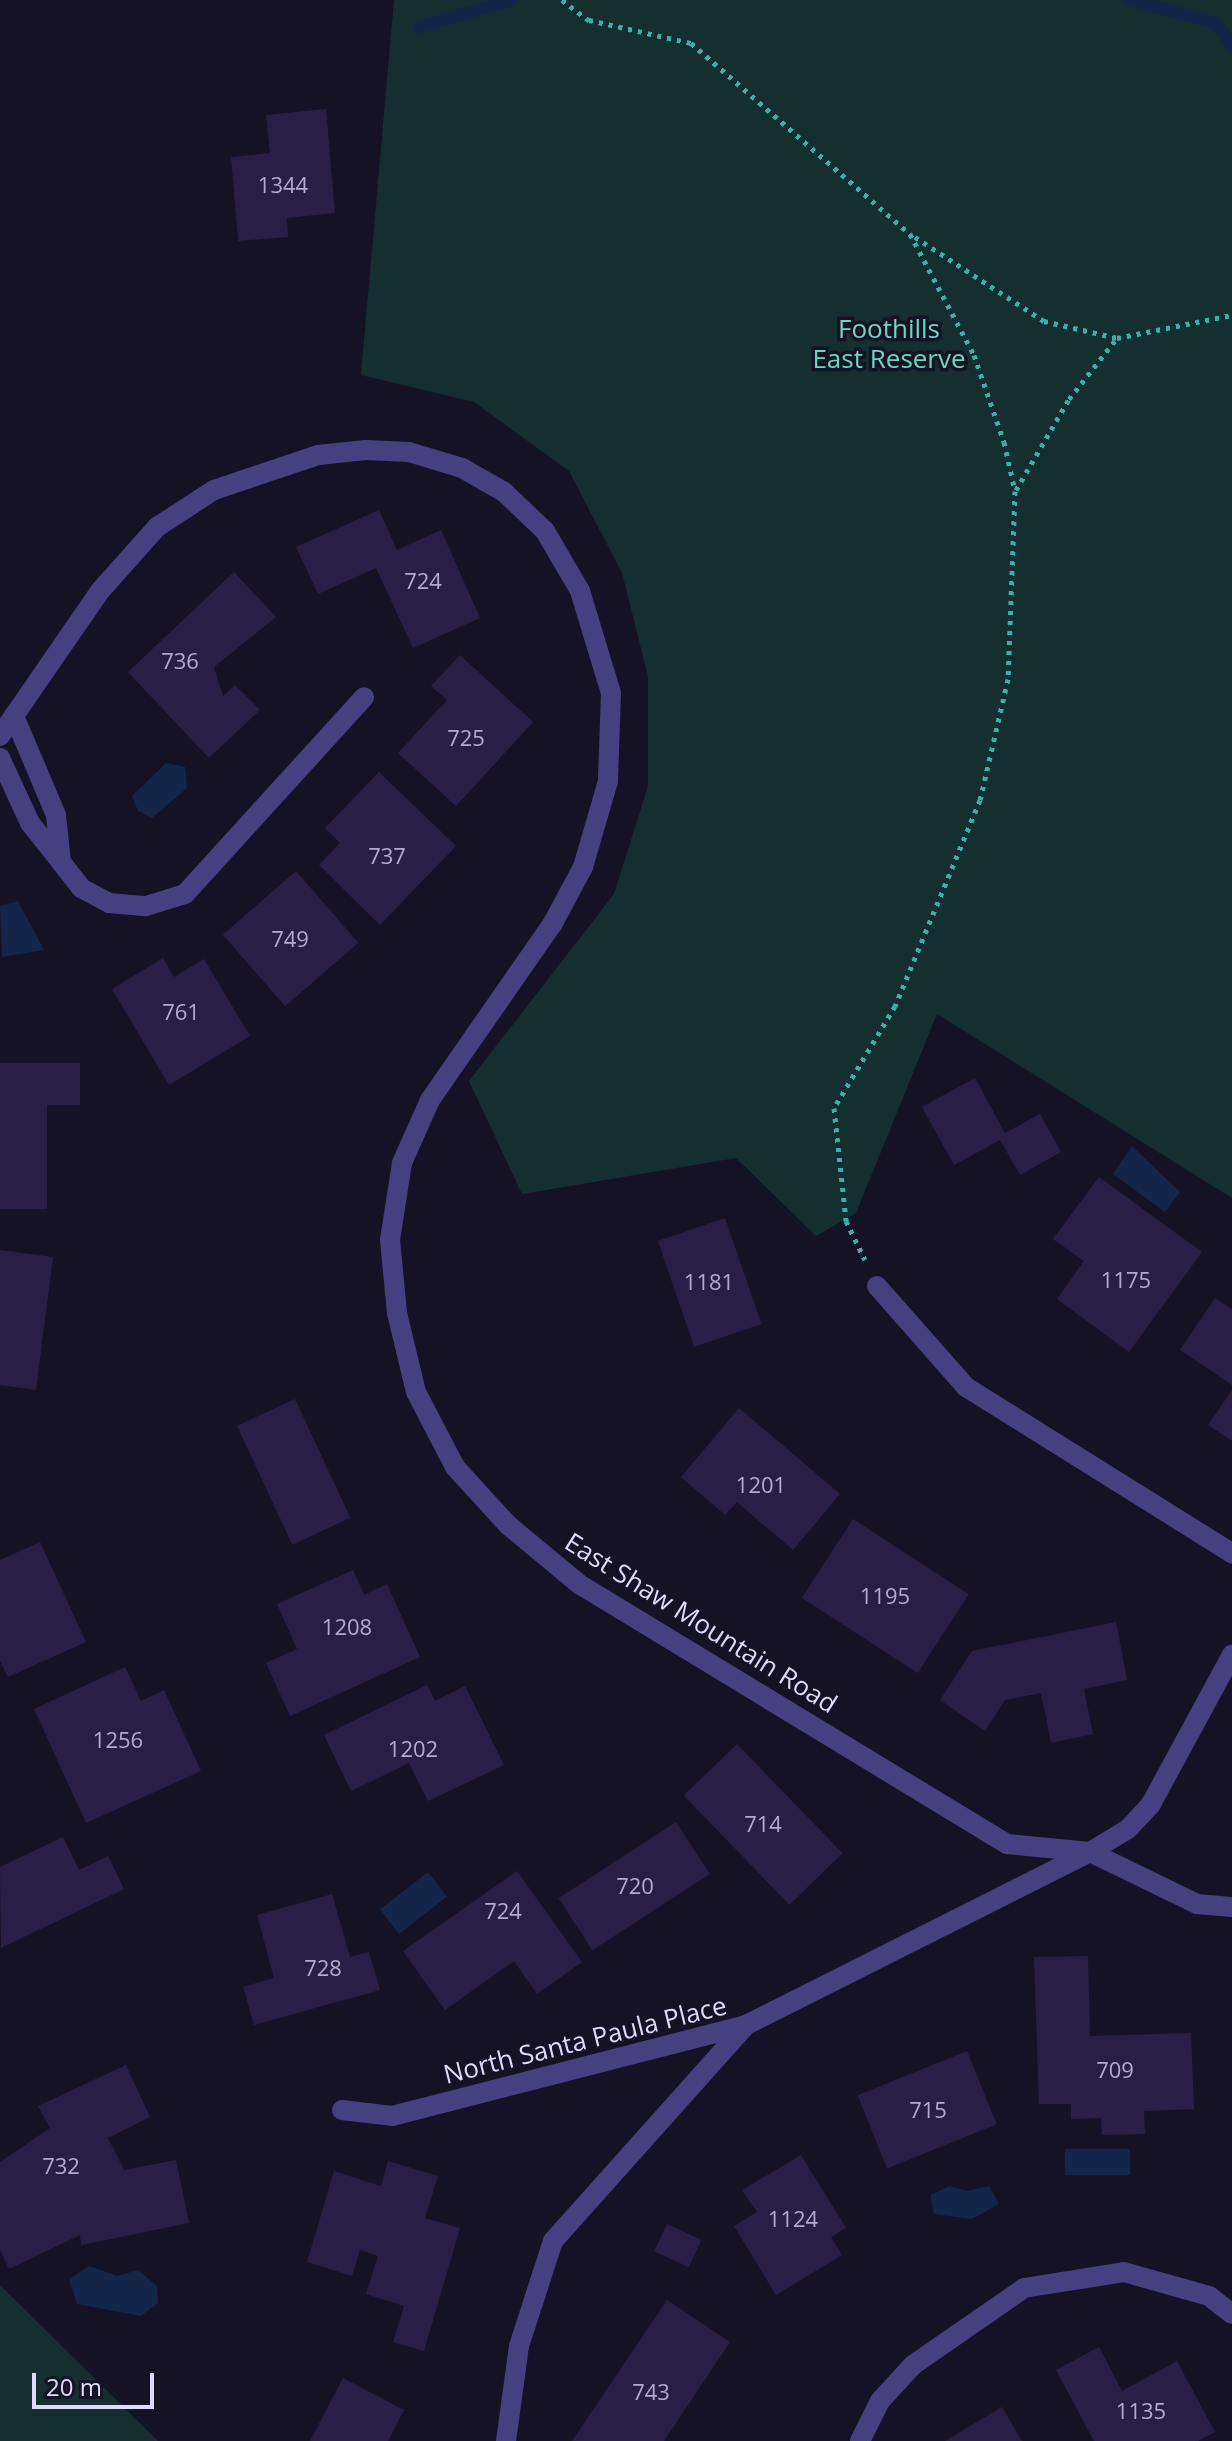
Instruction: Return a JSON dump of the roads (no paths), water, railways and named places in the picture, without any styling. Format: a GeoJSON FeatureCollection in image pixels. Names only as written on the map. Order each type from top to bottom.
{"type":"FeatureCollection","features":[{"type":"Feature","properties":{"kind":"street","name":"East Shaw Mountain Road"},"geometry":{"type":"LineString","coordinates":[[0,736],[100,591],[157,527],[214,490],[269,469],[318,455],[409,452],[462,468],[504,492],[545,531],[580,591],[611,693],[608,781],[583,867],[553,923],[430,1100],[402,1163],[390,1240],[416,1392],[455,1467],[508,1525],[579,1584],[1007,1844],[1090,1852]]}},
{"type":"Feature","properties":{"kind":"street"},"geometry":{"type":"LineString","coordinates":[[0,758],[30,823],[81,888],[109,903],[146,906],[185,894],[364,697]]}},
{"type":"Feature","properties":{"kind":"street"},"geometry":{"type":"LineString","coordinates":[[14,716],[56,815],[61,862]]}},
{"type":"Feature","properties":{"kind":"street"},"geometry":{"type":"LineString","coordinates":[[877,1286],[966,1387],[1232,1553]]}},
{"type":"Feature","properties":{"kind":"street"},"geometry":{"type":"LineString","coordinates":[[1090,1852],[1128,1829],[1151,1804],[1232,1655]]}},
{"type":"Feature","properties":{"kind":"street"},"geometry":{"type":"LineString","coordinates":[[1090,1852],[1197,1904],[1232,1907]]}},
{"type":"Feature","properties":{"kind":"street","name":"North Santa Paula Place"},"geometry":{"type":"LineString","coordinates":[[342,2110],[392,2116],[746,2025],[1090,1852]]}},
{"type":"Feature","properties":{"kind":"street"},"geometry":{"type":"LineString","coordinates":[[506,2441],[519,2346],[553,2241],[746,2025]]}},
{"type":"Feature","properties":{"kind":"street"},"geometry":{"type":"LineString","coordinates":[[860,2441],[880,2401],[913,2365],[1024,2288],[1124,2272],[1209,2296],[1232,2314]]}},
{"type":"Feature","properties":{"kind":"water"},"geometry":{"type":"Polygon","coordinates":[[[166,763],[185,767],[187,788],[152,818],[138,811],[132,796],[166,763]]]}},
{"type":"Feature","properties":{"kind":"water"},"geometry":{"type":"Polygon","coordinates":[[[18,901],[44,950],[2,957],[0,906],[18,901]]]}},
{"type":"Feature","properties":{"kind":"water"},"geometry":{"type":"Polygon","coordinates":[[[1132,1146],[1180,1192],[1165,1212],[1113,1174],[1132,1146]]]}},
{"type":"Feature","properties":{"kind":"water"},"geometry":{"type":"Polygon","coordinates":[[[428,1872],[447,1896],[399,1934],[380,1910],[428,1872]]]}},
{"type":"Feature","properties":{"kind":"water"},"geometry":{"type":"Polygon","coordinates":[[[1065,2149],[1130,2149],[1130,2175],[1065,2175],[1065,2149]]]}},
{"type":"Feature","properties":{"kind":"water"},"geometry":{"type":"Polygon","coordinates":[[[950,2186],[966,2191],[989,2186],[999,2204],[972,2219],[934,2214],[930,2195],[950,2186]]]}},
{"type":"Feature","properties":{"kind":"water"},"geometry":{"type":"Polygon","coordinates":[[[89,2266],[117,2276],[138,2270],[157,2286],[158,2303],[141,2316],[77,2304],[69,2279],[89,2266]]]}},
{"type":"Feature","properties":{"kind":"waterway"},"geometry":{"type":"LineString","coordinates":[[419,27],[512,0]]}},
{"type":"Feature","properties":{"kind":"waterway"},"geometry":{"type":"LineString","coordinates":[[1130,0],[1216,23],[1232,45]]}},
{"type":"Feature","properties":{"kind":"park label","name":"Foothills East Reserve"},"geometry":{"type":"Point","coordinates":[889,344]}}]}
